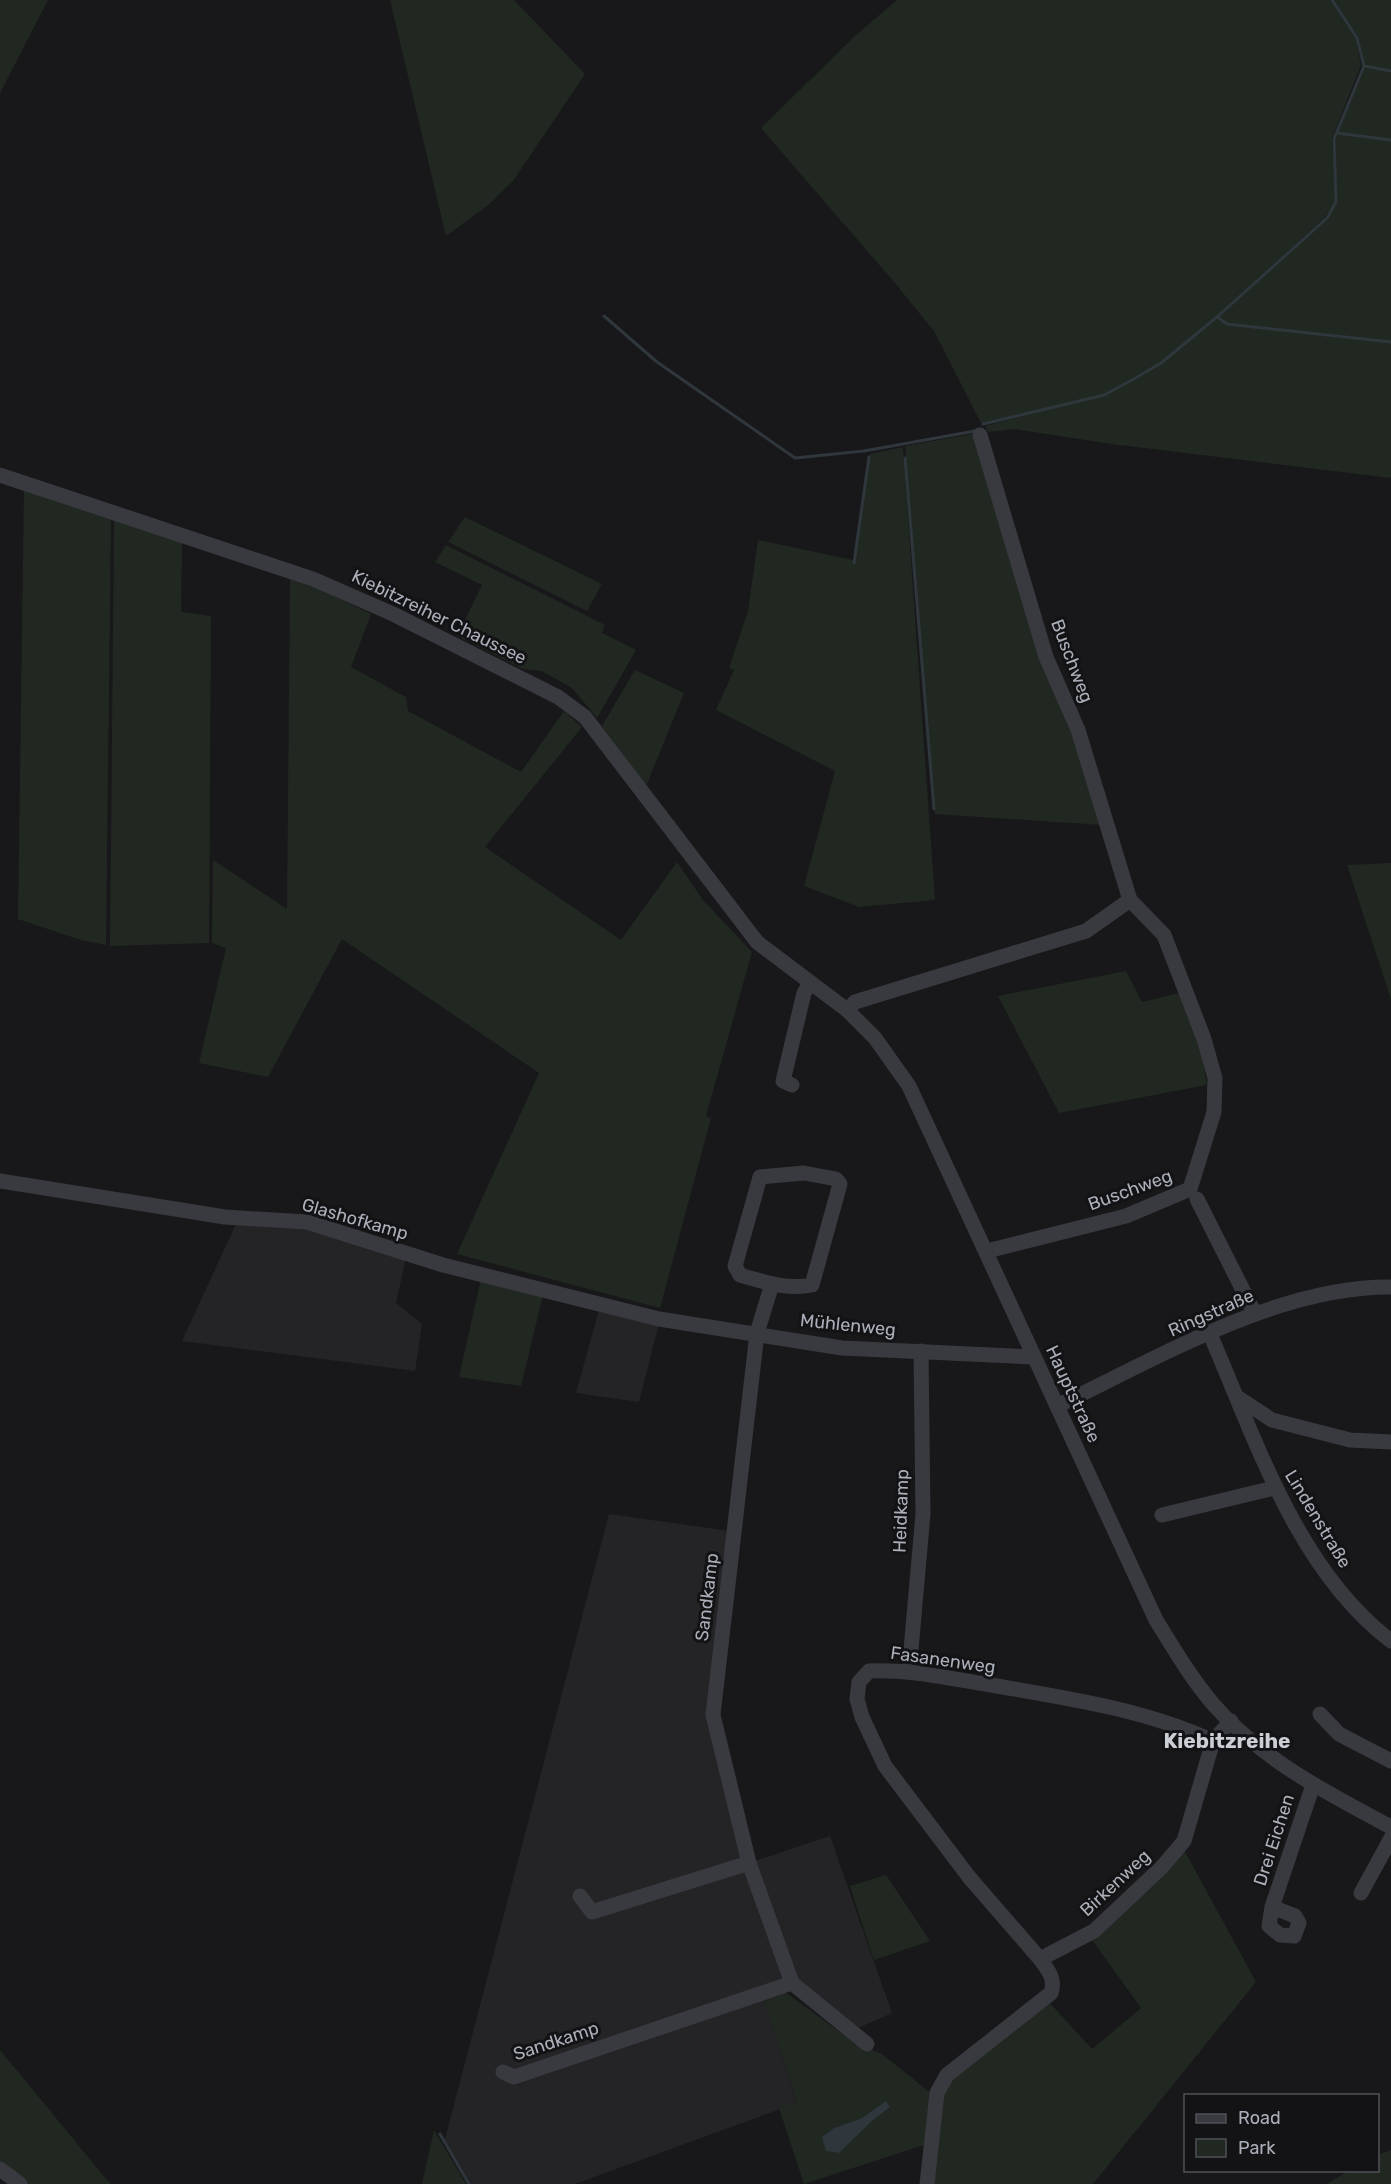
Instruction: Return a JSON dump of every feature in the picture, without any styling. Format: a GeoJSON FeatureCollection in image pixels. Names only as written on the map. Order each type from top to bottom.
{"type":"FeatureCollection","features":[{"type":"Feature","properties":{"kind":"street","name":"Buschweg"},"geometry":{"type":"LineString","coordinates":[[980,435],[1046,657],[1078,730],[1130,900],[1164,935],[1204,1039],[1215,1078],[1214,1112],[1190,1189],[1126,1216],[987,1251]]}},
{"type":"Feature","properties":{"kind":"street","name":"Kiebitzreiher Chaussee"},"geometry":{"type":"LineString","coordinates":[[0,475],[313,579],[393,614],[558,697],[585,717],[597,731],[717,893],[757,942]]}},
{"type":"Feature","properties":{"kind":"street"},"geometry":{"type":"LineString","coordinates":[[847,1010],[855,1002],[1086,931],[1130,900]]}},
{"type":"Feature","properties":{"kind":"street","name":"Hauptstraße"},"geometry":{"type":"LineString","coordinates":[[757,942],[847,1010],[875,1038],[909,1086],[987,1251],[1155,1620],[1182,1664],[1214,1705],[1272,1758],[1312,1785],[1391,1827]]}},
{"type":"Feature","properties":{"kind":"street"},"geometry":{"type":"LineString","coordinates":[[792,1085],[783,1082],[804,993],[810,983]]}},
{"type":"Feature","properties":{"kind":"street"},"geometry":{"type":"LineString","coordinates":[[804,1173],[836,1179],[840,1184],[812,1285],[799,1287],[772,1284],[740,1275],[735,1266],[760,1177],[804,1173]]}},
{"type":"Feature","properties":{"kind":"street","name":"Glashofkamp"},"geometry":{"type":"LineString","coordinates":[[0,1181],[225,1217],[307,1222],[443,1265],[659,1319]]}},
{"type":"Feature","properties":{"kind":"street"},"geometry":{"type":"LineString","coordinates":[[1197,1199],[1254,1312]]}},
{"type":"Feature","properties":{"kind":"street","name":"Sandkamp"},"geometry":{"type":"LineString","coordinates":[[503,2072],[514,2077],[792,1983],[749,1863],[713,1715],[758,1332],[772,1284]]}},
{"type":"Feature","properties":{"kind":"street","name":"Ringstraße"},"geometry":{"type":"LineString","coordinates":[[1057,1406],[1254,1312],[1312,1297],[1373,1287],[1391,1287]]}},
{"type":"Feature","properties":{"kind":"street","name":"Mühlenweg"},"geometry":{"type":"LineString","coordinates":[[659,1319],[758,1332],[842,1348],[1034,1357]]}},
{"type":"Feature","properties":{"kind":"street","name":"Lindenstraße"},"geometry":{"type":"LineString","coordinates":[[1210,1334],[1274,1488],[1331,1579],[1354,1609],[1391,1641]]}},
{"type":"Feature","properties":{"kind":"street","name":"Heidkamp"},"geometry":{"type":"LineString","coordinates":[[909,1672],[923,1514],[921,1351]]}},
{"type":"Feature","properties":{"kind":"street"},"geometry":{"type":"LineString","coordinates":[[1237,1397],[1272,1420],[1350,1440],[1391,1442]]}},
{"type":"Feature","properties":{"kind":"street"},"geometry":{"type":"LineString","coordinates":[[1162,1515],[1274,1488]]}},
{"type":"Feature","properties":{"kind":"street","name":"Fasanenweg"},"geometry":{"type":"LineString","coordinates":[[1040,1959],[969,1877],[885,1766],[862,1717],[857,1699],[858,1682],[869,1671],[909,1672],[1089,1702],[1191,1731],[1213,1741]]}},
{"type":"Feature","properties":{"kind":"street"},"geometry":{"type":"LineString","coordinates":[[1320,1714],[1339,1734],[1391,1761]]}},
{"type":"Feature","properties":{"kind":"street","name":"Birkenweg"},"geometry":{"type":"LineString","coordinates":[[1040,1959],[1094,1930],[1162,1867],[1184,1841],[1213,1741],[1232,1721]]}},
{"type":"Feature","properties":{"kind":"street","name":"Drei Eichen"},"geometry":{"type":"LineString","coordinates":[[1272,1907],[1312,1785]]}},
{"type":"Feature","properties":{"kind":"street"},"geometry":{"type":"LineString","coordinates":[[1361,1893],[1391,1838]]}},
{"type":"Feature","properties":{"kind":"street"},"geometry":{"type":"LineString","coordinates":[[579,1896],[592,1912],[749,1863]]}},
{"type":"Feature","properties":{"kind":"street"},"geometry":{"type":"LineString","coordinates":[[927,2184],[937,2093],[947,2075],[1051,1993],[1054,1985],[1051,1974],[1040,1959]]}},
{"type":"Feature","properties":{"kind":"street"},"geometry":{"type":"LineString","coordinates":[[792,1983],[867,2044]]}},
{"type":"Feature","properties":{"kind":"street"},"geometry":{"type":"LineString","coordinates":[[0,2169],[20,2184]]}},
{"type":"Feature","properties":{"kind":"shaded area"},"geometry":{"type":"Polygon","coordinates":[[[236,1224],[306,1228],[406,1258],[396,1303],[422,1324],[415,1371],[182,1341],[236,1224]]]}},
{"type":"Feature","properties":{"kind":"shaded area"},"geometry":{"type":"Polygon","coordinates":[[[599,1310],[659,1323],[639,1402],[576,1393],[599,1310]]]}},
{"type":"Feature","properties":{"kind":"shaded area"},"geometry":{"type":"Polygon","coordinates":[[[609,1514],[737,1532],[716,1713],[755,1861],[830,1836],[892,2013],[856,2029],[801,1986],[764,2002],[797,2103],[575,2184],[471,2184],[445,2140],[446,2135],[609,1514]]]}},
{"type":"Feature","properties":{"kind":"shaded area"},"geometry":{"type":"Polygon","coordinates":[[[886,2101],[890,2107],[839,2153],[826,2151],[822,2137],[834,2128],[862,2118],[886,2101]]]}},
{"type":"Feature","properties":{"kind":"green space"},"geometry":{"type":"Polygon","coordinates":[[[0,0],[48,0],[0,93],[0,0]]]}},
{"type":"Feature","properties":{"kind":"green space"},"geometry":{"type":"Polygon","coordinates":[[[390,0],[514,0],[585,74],[513,181],[487,206],[446,236],[390,0]]]}},
{"type":"Feature","properties":{"kind":"green space"},"geometry":{"type":"Polygon","coordinates":[[[897,0],[1330,0],[1356,39],[1361,65],[1332,139],[1335,202],[1325,217],[1216,317],[1160,362],[1103,394],[981,423],[934,331],[761,128],[857,34],[897,0]]]}},
{"type":"Feature","properties":{"kind":"green space"},"geometry":{"type":"Polygon","coordinates":[[[1333,0],[1391,0],[1391,70],[1365,66],[1358,37],[1333,0]]]}},
{"type":"Feature","properties":{"kind":"green space"},"geometry":{"type":"Polygon","coordinates":[[[1365,68],[1391,72],[1391,140],[1338,132],[1365,68]]]}},
{"type":"Feature","properties":{"kind":"green space"},"geometry":{"type":"Polygon","coordinates":[[[1338,134],[1391,141],[1391,341],[1227,323],[1218,317],[1327,219],[1336,202],[1335,140],[1338,134]]]}},
{"type":"Feature","properties":{"kind":"green space"},"geometry":{"type":"Polygon","coordinates":[[[1217,319],[1227,325],[1391,343],[1391,478],[1111,444],[1015,429],[988,432],[985,426],[1104,395],[1161,363],[1217,319]]]}},
{"type":"Feature","properties":{"kind":"green space"},"geometry":{"type":"Polygon","coordinates":[[[972,434],[1039,657],[1073,738],[1102,825],[935,814],[905,446],[972,434]]]}},
{"type":"Feature","properties":{"kind":"green space"},"geometry":{"type":"Polygon","coordinates":[[[903,447],[935,900],[859,907],[804,886],[835,771],[716,710],[734,670],[729,668],[748,611],[758,540],[853,560],[854,565],[870,454],[903,447]]]}},
{"type":"Feature","properties":{"kind":"green space"},"geometry":{"type":"Polygon","coordinates":[[[24,490],[111,520],[106,945],[81,940],[18,919],[24,490]]]}},
{"type":"Feature","properties":{"kind":"green space"},"geometry":{"type":"Polygon","coordinates":[[[465,517],[602,584],[587,611],[448,542],[465,517]]]}},
{"type":"Feature","properties":{"kind":"green space"},"geometry":{"type":"Polygon","coordinates":[[[114,520],[182,543],[181,612],[211,616],[209,943],[110,946],[114,520]]]}},
{"type":"Feature","properties":{"kind":"green space"},"geometry":{"type":"Polygon","coordinates":[[[446,545],[605,625],[602,633],[636,650],[597,718],[572,688],[542,671],[523,669],[457,636],[482,585],[435,562],[446,545]]]}},
{"type":"Feature","properties":{"kind":"green space"},"geometry":{"type":"Polygon","coordinates":[[[290,579],[311,585],[371,614],[351,667],[406,697],[408,711],[521,772],[564,711],[582,727],[485,847],[621,940],[677,862],[703,900],[752,952],[706,1116],[711,1118],[660,1308],[457,1254],[539,1073],[342,939],[268,1077],[199,1063],[226,948],[212,943],[213,860],[287,909],[290,579]]]}},
{"type":"Feature","properties":{"kind":"green space"},"geometry":{"type":"Polygon","coordinates":[[[635,670],[684,693],[646,786],[602,726],[635,670]]]}},
{"type":"Feature","properties":{"kind":"green space"},"geometry":{"type":"Polygon","coordinates":[[[1391,863],[1391,999],[1347,865],[1391,863]]]}},
{"type":"Feature","properties":{"kind":"green space"},"geometry":{"type":"Polygon","coordinates":[[[1126,971],[1142,1002],[1179,993],[1199,1041],[1207,1085],[1059,1113],[998,996],[1126,971]]]}},
{"type":"Feature","properties":{"kind":"green space"},"geometry":{"type":"Polygon","coordinates":[[[481,1279],[543,1295],[521,1386],[459,1377],[481,1279]]]}},
{"type":"Feature","properties":{"kind":"green space"},"geometry":{"type":"Polygon","coordinates":[[[1182,1846],[1256,1982],[1093,2184],[930,2184],[940,2094],[950,2077],[1047,2000],[1092,2049],[1141,2008],[1090,1937],[1182,1846]]]}},
{"type":"Feature","properties":{"kind":"green space"},"geometry":{"type":"Polygon","coordinates":[[[886,1875],[930,1941],[874,1960],[850,1886],[886,1875]]]}},
{"type":"Feature","properties":{"kind":"green space"},"geometry":{"type":"Polygon","coordinates":[[[785,1992],[856,2044],[882,2054],[932,2094],[927,2144],[804,2184],[779,2108],[797,2102],[764,2002],[785,1992]],[[886,2101],[862,2118],[834,2128],[822,2137],[827,2151],[839,2153],[890,2107],[886,2101]]]}},
{"type":"Feature","properties":{"kind":"green space"},"geometry":{"type":"Polygon","coordinates":[[[0,2050],[111,2184],[24,2184],[0,2166],[0,2050]]]}},
{"type":"Feature","properties":{"kind":"green space"},"geometry":{"type":"Polygon","coordinates":[[[434,2130],[466,2184],[422,2184],[434,2130]]]}},
{"type":"Feature","properties":{"kind":"green space"},"geometry":{"type":"Polygon","coordinates":[[[1391,2150],[1391,2184],[1327,2184],[1346,2172],[1379,2172],[1379,2155],[1391,2150]]]}},
{"type":"Feature","properties":{"kind":"waterway"},"geometry":{"type":"LineString","coordinates":[[983,424],[1104,395],[1161,363],[1217,317],[1327,218],[1336,202],[1334,139],[1364,66],[1357,38],[1332,0]]}},
{"type":"Feature","properties":{"kind":"waterway"},"geometry":{"type":"LineString","coordinates":[[1364,66],[1391,71]]}},
{"type":"Feature","properties":{"kind":"waterway"},"geometry":{"type":"LineString","coordinates":[[1337,133],[1391,140]]}},
{"type":"Feature","properties":{"kind":"waterway"},"geometry":{"type":"LineString","coordinates":[[604,316],[657,362],[795,458],[864,451],[975,431]]}},
{"type":"Feature","properties":{"kind":"waterway"},"geometry":{"type":"LineString","coordinates":[[1217,317],[1227,324],[1391,342]]}},
{"type":"Feature","properties":{"kind":"waterway"},"geometry":{"type":"LineString","coordinates":[[854,563],[869,457]]}},
{"type":"Feature","properties":{"kind":"waterway"},"geometry":{"type":"LineString","coordinates":[[905,458],[934,809]]}},
{"type":"Feature","properties":{"kind":"waterway"},"geometry":{"type":"LineString","coordinates":[[440,2134],[469,2184]]}},
{"type":"Feature","properties":{"kind":"district","name":"Kiebitzreihe"},"geometry":{"type":"Point","coordinates":[1227,1741]}}]}
